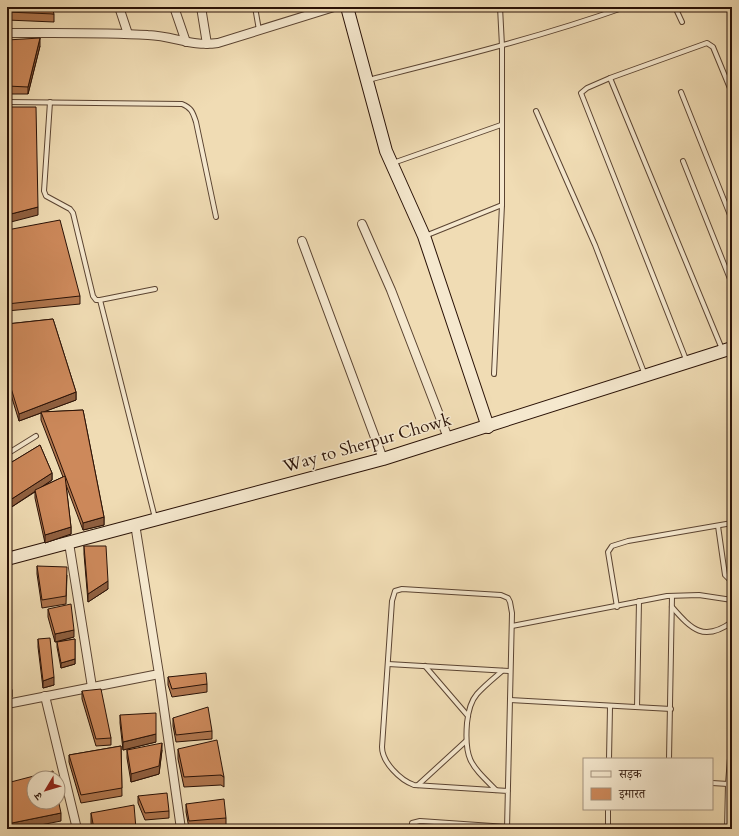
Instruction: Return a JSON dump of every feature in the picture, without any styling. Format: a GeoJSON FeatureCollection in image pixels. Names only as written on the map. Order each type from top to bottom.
{"type":"FeatureCollection","features":[{"type":"Feature","properties":{"kind":"street"},"geometry":{"type":"LineString","coordinates":[[120,7],[128,34]]}},
{"type":"Feature","properties":{"kind":"street"},"geometry":{"type":"LineString","coordinates":[[174,7],[186,42]]}},
{"type":"Feature","properties":{"kind":"street"},"geometry":{"type":"LineString","coordinates":[[201,7],[207,44]]}},
{"type":"Feature","properties":{"kind":"street"},"geometry":{"type":"LineString","coordinates":[[7,33],[160,35],[194,44],[207,44],[334,7]]}},
{"type":"Feature","properties":{"kind":"street"},"geometry":{"type":"LineString","coordinates":[[347,7],[366,81],[390,164],[424,236],[488,427]]}},
{"type":"Feature","properties":{"kind":"street"},"geometry":{"type":"LineString","coordinates":[[362,224],[391,290],[448,438]]}},
{"type":"Feature","properties":{"kind":"street"},"geometry":{"type":"LineString","coordinates":[[302,241],[383,459]]}},
{"type":"Feature","properties":{"kind":"street","name":"Way to Sherpur Chowk"},"geometry":{"type":"LineString","coordinates":[[7,559],[383,459],[488,427],[727,349]]}},
{"type":"Feature","properties":{"kind":"street"},"geometry":{"type":"LineString","coordinates":[[135,524],[159,674],[181,829]]}},
{"type":"Feature","properties":{"kind":"street"},"geometry":{"type":"LineString","coordinates":[[69,542],[92,687]]}},
{"type":"Feature","properties":{"kind":"street"},"geometry":{"type":"LineString","coordinates":[[7,704],[159,674]]}},
{"type":"Feature","properties":{"kind":"street"},"geometry":{"type":"LineString","coordinates":[[45,696],[76,829]]}},
{"type":"Feature","properties":{"kind":"lane"},"geometry":{"type":"LineString","coordinates":[[255,7],[259,30]]}},
{"type":"Feature","properties":{"kind":"lane"},"geometry":{"type":"LineString","coordinates":[[494,374],[502,205],[502,46],[500,7]]}},
{"type":"Feature","properties":{"kind":"lane"},"geometry":{"type":"LineString","coordinates":[[366,81],[502,46],[570,26],[625,7]]}},
{"type":"Feature","properties":{"kind":"lane"},"geometry":{"type":"LineString","coordinates":[[675,7],[682,22]]}},
{"type":"Feature","properties":{"kind":"lane"},"geometry":{"type":"LineString","coordinates":[[687,362],[580,93],[587,88],[610,78],[707,43],[714,47],[732,93]]}},
{"type":"Feature","properties":{"kind":"lane"},"geometry":{"type":"LineString","coordinates":[[610,78],[727,349]]}},
{"type":"Feature","properties":{"kind":"lane"},"geometry":{"type":"LineString","coordinates":[[681,92],[732,220]]}},
{"type":"Feature","properties":{"kind":"lane"},"geometry":{"type":"LineString","coordinates":[[7,102],[182,104],[189,106],[193,112],[216,217]]}},
{"type":"Feature","properties":{"kind":"lane"},"geometry":{"type":"LineString","coordinates":[[50,102],[44,191],[46,196],[73,212],[93,296],[96,300],[100,300],[155,289]]}},
{"type":"Feature","properties":{"kind":"lane"},"geometry":{"type":"LineString","coordinates":[[536,111],[595,245],[645,375]]}},
{"type":"Feature","properties":{"kind":"lane"},"geometry":{"type":"LineString","coordinates":[[390,164],[501,125]]}},
{"type":"Feature","properties":{"kind":"lane"},"geometry":{"type":"LineString","coordinates":[[683,161],[732,284]]}},
{"type":"Feature","properties":{"kind":"lane"},"geometry":{"type":"LineString","coordinates":[[424,236],[502,205]]}},
{"type":"Feature","properties":{"kind":"lane"},"geometry":{"type":"LineString","coordinates":[[100,300],[155,519]]}},
{"type":"Feature","properties":{"kind":"lane"},"geometry":{"type":"LineString","coordinates":[[7,454],[36,436]]}},
{"type":"Feature","properties":{"kind":"lane"},"geometry":{"type":"LineString","coordinates":[[617,607],[608,552],[612,546],[628,541],[732,523]]}},
{"type":"Feature","properties":{"kind":"lane"},"geometry":{"type":"LineString","coordinates":[[718,526],[726,575],[732,582]]}},
{"type":"Feature","properties":{"kind":"lane"},"geometry":{"type":"LineString","coordinates":[[412,829],[412,823],[420,820],[507,828],[508,792],[510,700],[510,671],[512,626],[510,602],[508,598],[501,595],[398,590],[393,595],[382,752],[387,762],[401,778],[408,783],[508,792]]}},
{"type":"Feature","properties":{"kind":"lane"},"geometry":{"type":"LineString","coordinates":[[512,626],[672,596],[699,595],[732,600]]}},
{"type":"Feature","properties":{"kind":"lane"},"geometry":{"type":"LineString","coordinates":[[669,758],[672,596]]}},
{"type":"Feature","properties":{"kind":"lane"},"geometry":{"type":"LineString","coordinates":[[637,707],[639,601]]}},
{"type":"Feature","properties":{"kind":"lane"},"geometry":{"type":"LineString","coordinates":[[672,607],[689,625],[704,633],[722,629],[732,622]]}},
{"type":"Feature","properties":{"kind":"lane"},"geometry":{"type":"LineString","coordinates":[[388,664],[510,671]]}},
{"type":"Feature","properties":{"kind":"lane"},"geometry":{"type":"LineString","coordinates":[[425,666],[468,716]]}},
{"type":"Feature","properties":{"kind":"lane"},"geometry":{"type":"LineString","coordinates":[[496,791],[473,765],[466,750],[466,741],[470,706],[476,694],[502,671]]}},
{"type":"Feature","properties":{"kind":"lane"},"geometry":{"type":"LineString","coordinates":[[510,700],[610,707],[671,709]]}},
{"type":"Feature","properties":{"kind":"lane"},"geometry":{"type":"LineString","coordinates":[[609,758],[610,707]]}},
{"type":"Feature","properties":{"kind":"lane"},"geometry":{"type":"LineString","coordinates":[[727,829],[728,784],[732,733]]}},
{"type":"Feature","properties":{"kind":"lane"},"geometry":{"type":"LineString","coordinates":[[418,785],[466,741]]}},
{"type":"Feature","properties":{"kind":"lane"},"geometry":{"type":"LineString","coordinates":[[713,784],[728,784]]}},
{"type":"Feature","properties":{"kind":"lane"},"geometry":{"type":"LineString","coordinates":[[608,810],[608,829]]}},
{"type":"Feature","properties":{"kind":"building"},"geometry":{"type":"Polygon","coordinates":[[[7,7],[52,7],[54,14],[7,12],[7,7]]]}},
{"type":"Feature","properties":{"kind":"building"},"geometry":{"type":"Polygon","coordinates":[[[40,38],[28,87],[7,86],[7,40],[40,38]]]}},
{"type":"Feature","properties":{"kind":"building"},"geometry":{"type":"Polygon","coordinates":[[[7,107],[36,107],[38,207],[7,215],[7,107]]]}},
{"type":"Feature","properties":{"kind":"building"},"geometry":{"type":"Polygon","coordinates":[[[60,220],[80,296],[7,304],[7,230],[60,220]]]}},
{"type":"Feature","properties":{"kind":"building"},"geometry":{"type":"Polygon","coordinates":[[[53,319],[76,392],[19,414],[7,375],[7,324],[53,319]]]}},
{"type":"Feature","properties":{"kind":"building"},"geometry":{"type":"Polygon","coordinates":[[[83,410],[104,517],[83,523],[41,412],[83,410]]]}},
{"type":"Feature","properties":{"kind":"building"},"geometry":{"type":"Polygon","coordinates":[[[40,445],[52,473],[7,502],[7,465],[40,445]]]}},
{"type":"Feature","properties":{"kind":"building"},"geometry":{"type":"Polygon","coordinates":[[[65,476],[71,527],[45,535],[35,490],[65,476]]]}},
{"type":"Feature","properties":{"kind":"building"},"geometry":{"type":"Polygon","coordinates":[[[84,546],[106,546],[108,581],[88,594],[84,546]]]}},
{"type":"Feature","properties":{"kind":"building"},"geometry":{"type":"Polygon","coordinates":[[[37,566],[67,567],[66,596],[42,600],[37,566]]]}},
{"type":"Feature","properties":{"kind":"building"},"geometry":{"type":"Polygon","coordinates":[[[71,604],[74,630],[55,634],[48,609],[71,604]]]}},
{"type":"Feature","properties":{"kind":"building"},"geometry":{"type":"Polygon","coordinates":[[[50,638],[54,677],[43,681],[38,639],[50,638]]]}},
{"type":"Feature","properties":{"kind":"building"},"geometry":{"type":"Polygon","coordinates":[[[75,639],[75,659],[61,663],[57,642],[75,639]]]}},
{"type":"Feature","properties":{"kind":"building"},"geometry":{"type":"Polygon","coordinates":[[[206,673],[207,684],[172,689],[168,677],[206,673]]]}},
{"type":"Feature","properties":{"kind":"building"},"geometry":{"type":"Polygon","coordinates":[[[7,679],[12,690],[7,691],[7,679]]]}},
{"type":"Feature","properties":{"kind":"building"},"geometry":{"type":"Polygon","coordinates":[[[101,689],[111,738],[96,739],[82,691],[101,689]]]}},
{"type":"Feature","properties":{"kind":"building"},"geometry":{"type":"Polygon","coordinates":[[[208,707],[212,731],[176,735],[173,718],[208,707]]]}},
{"type":"Feature","properties":{"kind":"building"},"geometry":{"type":"Polygon","coordinates":[[[156,713],[156,734],[123,742],[120,715],[156,713]]]}},
{"type":"Feature","properties":{"kind":"building"},"geometry":{"type":"Polygon","coordinates":[[[217,740],[224,777],[221,775],[184,777],[178,749],[217,740]]]}},
{"type":"Feature","properties":{"kind":"building"},"geometry":{"type":"Polygon","coordinates":[[[162,743],[159,766],[131,774],[127,750],[162,743]]]}},
{"type":"Feature","properties":{"kind":"building"},"geometry":{"type":"Polygon","coordinates":[[[121,746],[122,788],[81,795],[69,755],[121,746]]]}},
{"type":"Feature","properties":{"kind":"building"},"geometry":{"type":"Polygon","coordinates":[[[26,778],[26,810],[60,810],[61,813],[7,824],[7,783],[26,778]]]}},
{"type":"Feature","properties":{"kind":"building"},"geometry":{"type":"Polygon","coordinates":[[[167,793],[169,811],[145,813],[138,796],[167,793]]]}},
{"type":"Feature","properties":{"kind":"building"},"geometry":{"type":"Polygon","coordinates":[[[224,799],[226,818],[189,821],[186,804],[224,799]]]}},
{"type":"Feature","properties":{"kind":"building"},"geometry":{"type":"Polygon","coordinates":[[[134,805],[136,829],[94,829],[91,813],[134,805]]]}}]}
